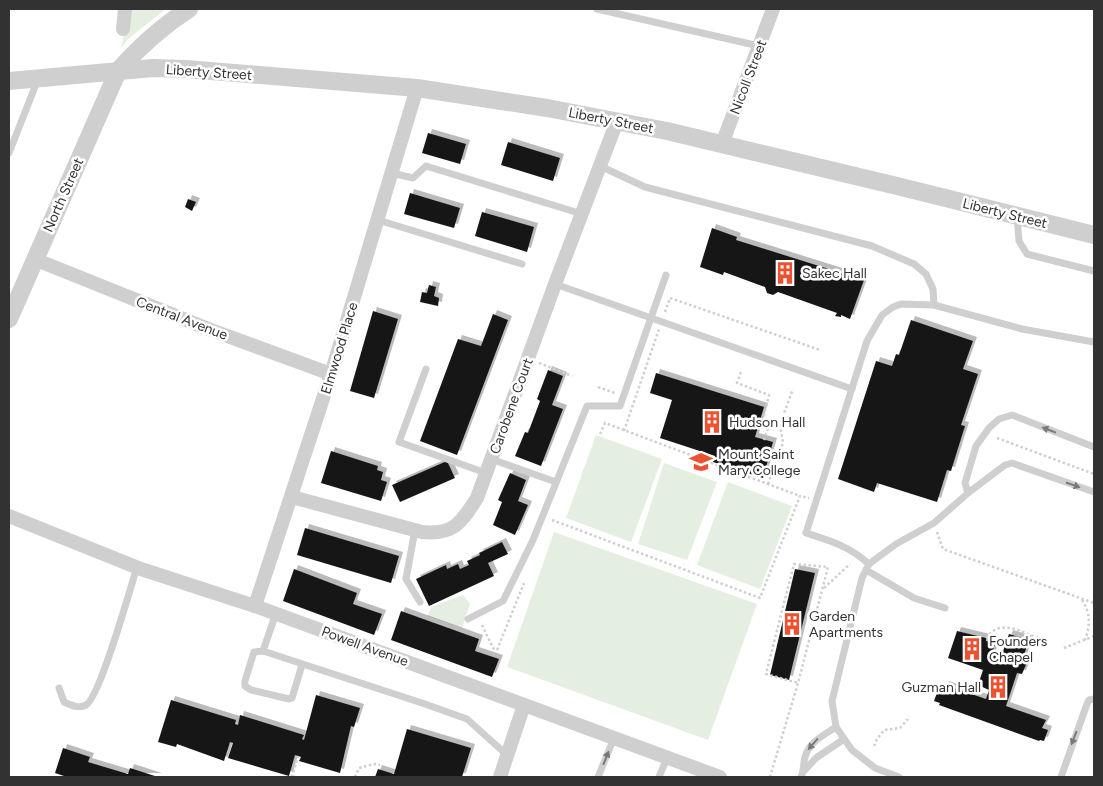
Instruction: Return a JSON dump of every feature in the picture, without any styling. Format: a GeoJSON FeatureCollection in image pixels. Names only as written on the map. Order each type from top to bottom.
{"type":"FeatureCollection","features":[{"type":"Feature","properties":{"kind":"street"},"geometry":{"type":"LineString","coordinates":[[123,29],[124,9]]}},
{"type":"Feature","properties":{"kind":"street","name":"North Street"},"geometry":{"type":"LineString","coordinates":[[9,320],[118,71],[141,45],[166,24],[189,9]]}},
{"type":"Feature","properties":{"kind":"street","name":"Nicoll Street"},"geometry":{"type":"LineString","coordinates":[[722,144],[773,9]]}},
{"type":"Feature","properties":{"kind":"street","name":"Liberty Street"},"geometry":{"type":"LineString","coordinates":[[9,81],[153,68],[418,88],[617,121],[722,144],[1094,235]]}},
{"type":"Feature","properties":{"kind":"street","name":"Elmwood Place"},"geometry":{"type":"LineString","coordinates":[[255,606],[331,374],[418,88]]}},
{"type":"Feature","properties":{"kind":"street","name":"Carobene Court"},"geometry":{"type":"LineString","coordinates":[[292,497],[415,530],[435,533],[450,530],[464,519],[477,498],[554,284],[617,121]]}},
{"type":"Feature","properties":{"kind":"street","name":"Central Avenue"},"geometry":{"type":"LineString","coordinates":[[34,260],[211,330],[331,374]]}},
{"type":"Feature","properties":{"kind":"street","name":"Powell Avenue"},"geometry":{"type":"LineString","coordinates":[[9,516],[137,567],[276,613],[720,777]]}},
{"type":"Feature","properties":{"kind":"street"},"geometry":{"type":"LineString","coordinates":[[500,777],[524,705]]}},
{"type":"Feature","properties":{"kind":"lane"},"geometry":{"type":"LineString","coordinates":[[598,9],[759,46]]}},
{"type":"Feature","properties":{"kind":"lane"},"geometry":{"type":"LineString","coordinates":[[9,153],[38,79]]}},
{"type":"Feature","properties":{"kind":"lane"},"geometry":{"type":"LineString","coordinates":[[392,173],[413,178],[426,166],[582,214]]}},
{"type":"Feature","properties":{"kind":"lane"},"geometry":{"type":"LineString","coordinates":[[600,166],[645,187],[872,246],[914,264],[926,274],[933,289],[934,305]]}},
{"type":"Feature","properties":{"kind":"lane"},"geometry":{"type":"LineString","coordinates":[[1017,216],[1019,241],[1027,254],[1094,271]]}},
{"type":"Feature","properties":{"kind":"lane"},"geometry":{"type":"LineString","coordinates":[[378,220],[522,264]]}},
{"type":"Feature","properties":{"kind":"lane"},"geometry":{"type":"LineString","coordinates":[[468,619],[503,601],[533,540],[587,406],[620,406],[666,276]]}},
{"type":"Feature","properties":{"kind":"lane"},"geometry":{"type":"LineString","coordinates":[[554,284],[852,389]]}},
{"type":"Feature","properties":{"kind":"lane"},"geometry":{"type":"LineString","coordinates":[[945,608],[914,598],[868,567],[858,554],[844,546],[806,533],[867,341],[882,315],[901,304],[934,305],[1022,329],[1094,342]]}},
{"type":"Feature","properties":{"kind":"lane"},"geometry":{"type":"LineString","coordinates":[[426,369],[399,442],[486,473]]}},
{"type":"Feature","properties":{"kind":"lane"},"geometry":{"type":"LineString","coordinates":[[968,493],[965,484],[974,451],[990,428],[999,419],[1012,416],[1094,447]]}},
{"type":"Feature","properties":{"kind":"lane"},"geometry":{"type":"LineString","coordinates":[[491,459],[556,482]]}},
{"type":"Feature","properties":{"kind":"lane"},"geometry":{"type":"LineString","coordinates":[[900,777],[875,768],[852,750],[836,726],[832,701],[862,578],[868,567],[896,544],[934,523],[968,493],[1005,465],[1012,464],[1094,492]]}},
{"type":"Feature","properties":{"kind":"lane"},"geometry":{"type":"LineString","coordinates":[[415,530],[406,579],[420,602]]}},
{"type":"Feature","properties":{"kind":"lane"},"geometry":{"type":"LineString","coordinates":[[59,688],[64,702],[75,707],[85,705],[92,699],[137,567]]}},
{"type":"Feature","properties":{"kind":"lane"},"geometry":{"type":"LineString","coordinates":[[263,651],[276,613]]}},
{"type":"Feature","properties":{"kind":"lane"},"geometry":{"type":"LineString","coordinates":[[302,665],[292,698],[289,699],[251,690],[245,686],[254,652],[263,651],[467,719],[507,755]]}},
{"type":"Feature","properties":{"kind":"lane"},"geometry":{"type":"LineString","coordinates":[[1061,777],[1092,700]]}},
{"type":"Feature","properties":{"kind":"lane"},"geometry":{"type":"LineString","coordinates":[[802,774],[804,758],[809,747],[818,738],[836,726]]}},
{"type":"Feature","properties":{"kind":"lane"},"geometry":{"type":"LineString","coordinates":[[598,777],[614,738]]}},
{"type":"Feature","properties":{"kind":"lane"},"geometry":{"type":"LineString","coordinates":[[802,774],[816,758],[844,739]]}},
{"type":"Feature","properties":{"kind":"lane"},"geometry":{"type":"LineString","coordinates":[[659,777],[667,758]]}},
{"type":"Feature","properties":{"kind":"path"},"geometry":{"type":"LineString","coordinates":[[538,362],[572,376]]}},
{"type":"Feature","properties":{"kind":"path"},"geometry":{"type":"LineString","coordinates":[[741,372],[737,383],[769,395],[763,419],[780,424]]}},
{"type":"Feature","properties":{"kind":"path"},"geometry":{"type":"LineString","coordinates":[[598,387],[618,394]]}},
{"type":"Feature","properties":{"kind":"path"},"geometry":{"type":"LineString","coordinates":[[768,484],[783,443],[780,424],[793,389]]}},
{"type":"Feature","properties":{"kind":"path"},"geometry":{"type":"LineString","coordinates":[[764,440],[770,422]]}},
{"type":"Feature","properties":{"kind":"path"},"geometry":{"type":"LineString","coordinates":[[600,434],[605,423],[800,496],[810,498]]}},
{"type":"Feature","properties":{"kind":"path"},"geometry":{"type":"LineString","coordinates":[[997,438],[1094,474]]}},
{"type":"Feature","properties":{"kind":"path"},"geometry":{"type":"LineString","coordinates":[[549,519],[760,598],[800,496]]}},
{"type":"Feature","properties":{"kind":"path"},"geometry":{"type":"LineString","coordinates":[[937,530],[943,548],[1094,603]]}},
{"type":"Feature","properties":{"kind":"path"},"geometry":{"type":"LineString","coordinates":[[770,777],[798,683],[828,567],[794,564],[766,674],[798,683]]}},
{"type":"Feature","properties":{"kind":"path"},"geometry":{"type":"LineString","coordinates":[[823,589],[850,564]]}},
{"type":"Feature","properties":{"kind":"path"},"geometry":{"type":"LineString","coordinates":[[1081,598],[1086,605],[1089,620],[1089,630],[1085,640]]}},
{"type":"Feature","properties":{"kind":"path"},"geometry":{"type":"LineString","coordinates":[[986,638],[994,630],[1010,628],[1044,641]]}},
{"type":"Feature","properties":{"kind":"path"},"geometry":{"type":"LineString","coordinates":[[1064,648],[1094,636]]}},
{"type":"Feature","properties":{"kind":"path"},"geometry":{"type":"LineString","coordinates":[[874,746],[884,730],[900,728],[908,719]]}},
{"type":"Feature","properties":{"kind":"path"},"geometry":{"type":"LineString","coordinates":[[292,777],[298,756]]}},
{"type":"Feature","properties":{"kind":"path"},"geometry":{"type":"LineString","coordinates":[[355,777],[359,768],[374,764],[380,765]]}},
{"type":"Feature","properties":{"kind":"green space"},"geometry":{"type":"Polygon","coordinates":[[[129,9],[166,9],[128,39],[121,48],[129,9]]]}},
{"type":"Feature","properties":{"kind":"green space"},"geometry":{"type":"Polygon","coordinates":[[[596,435],[662,459],[631,542],[566,518],[596,435]]]}},
{"type":"Feature","properties":{"kind":"green space"},"geometry":{"type":"Polygon","coordinates":[[[664,463],[717,482],[687,560],[638,544],[664,463]]]}},
{"type":"Feature","properties":{"kind":"green space"},"geometry":{"type":"Polygon","coordinates":[[[728,482],[792,506],[760,589],[697,565],[728,482]]]}},
{"type":"Feature","properties":{"kind":"green space"},"geometry":{"type":"Polygon","coordinates":[[[554,532],[757,604],[708,740],[507,667],[554,532]]]}},
{"type":"Feature","properties":{"kind":"green space"},"geometry":{"type":"Polygon","coordinates":[[[463,595],[470,604],[462,628],[428,616],[431,607],[463,595]]]}},
{"type":"Feature","properties":{"kind":"building"},"geometry":{"type":"Polygon","coordinates":[[[428,133],[466,144],[460,164],[422,153],[428,133]]]}},
{"type":"Feature","properties":{"kind":"building"},"geometry":{"type":"Polygon","coordinates":[[[508,142],[560,158],[553,181],[501,165],[508,142]]]}},
{"type":"Feature","properties":{"kind":"building"},"geometry":{"type":"Polygon","coordinates":[[[410,193],[460,208],[454,228],[404,214],[410,193]]]}},
{"type":"Feature","properties":{"kind":"building"},"geometry":{"type":"Polygon","coordinates":[[[188,199],[196,202],[192,211],[185,207],[188,199]]]}},
{"type":"Feature","properties":{"kind":"building"},"geometry":{"type":"Polygon","coordinates":[[[482,212],[534,227],[527,252],[475,236],[482,212]]]}},
{"type":"Feature","properties":{"kind":"building","name":"Sakec Hall"},"geometry":{"type":"Polygon","coordinates":[[[712,228],[737,237],[736,240],[864,280],[850,319],[841,315],[841,317],[835,316],[837,313],[778,292],[773,295],[767,293],[765,287],[724,272],[723,275],[700,267],[712,228]]]}},
{"type":"Feature","properties":{"kind":"building"},"geometry":{"type":"Polygon","coordinates":[[[429,285],[436,287],[434,296],[439,298],[438,306],[420,302],[422,292],[427,293],[429,285]]]}},
{"type":"Feature","properties":{"kind":"building"},"geometry":{"type":"Polygon","coordinates":[[[373,311],[398,319],[374,398],[350,391],[373,311]]]}},
{"type":"Feature","properties":{"kind":"building"},"geometry":{"type":"Polygon","coordinates":[[[493,314],[508,320],[457,455],[420,441],[458,339],[481,346],[493,314]]]}},
{"type":"Feature","properties":{"kind":"building"},"geometry":{"type":"Polygon","coordinates":[[[911,320],[973,341],[963,369],[978,374],[961,425],[965,426],[951,471],[947,470],[937,502],[877,483],[874,492],[838,479],[876,361],[892,366],[896,354],[899,355],[911,320]]]}},
{"type":"Feature","properties":{"kind":"building"},"geometry":{"type":"Polygon","coordinates":[[[548,370],[563,376],[552,405],[563,409],[541,466],[515,456],[525,432],[528,433],[540,401],[537,399],[548,370]]]}},
{"type":"Feature","properties":{"kind":"building","name":"Hudson Hall"},"geometry":{"type":"Polygon","coordinates":[[[656,373],[764,407],[755,437],[773,442],[763,478],[713,462],[715,456],[660,438],[672,400],[650,393],[656,373]]]}},
{"type":"Feature","properties":{"kind":"building"},"geometry":{"type":"Polygon","coordinates":[[[331,451],[378,466],[377,470],[383,472],[381,480],[387,482],[381,501],[321,483],[331,451]]]}},
{"type":"Feature","properties":{"kind":"building"},"geometry":{"type":"Polygon","coordinates":[[[447,461],[455,478],[400,502],[392,485],[447,461]]]}},
{"type":"Feature","properties":{"kind":"building"},"geometry":{"type":"Polygon","coordinates":[[[510,473],[526,480],[518,501],[528,505],[515,535],[493,525],[502,502],[498,500],[510,473]]]}},
{"type":"Feature","properties":{"kind":"building"},"geometry":{"type":"Polygon","coordinates":[[[305,528],[399,556],[391,583],[297,555],[305,528]]]}},
{"type":"Feature","properties":{"kind":"building"},"geometry":{"type":"Polygon","coordinates":[[[502,542],[508,554],[488,563],[494,576],[429,606],[416,579],[446,565],[447,569],[458,564],[460,569],[469,565],[467,561],[480,555],[479,553],[502,542]]]}},
{"type":"Feature","properties":{"kind":"building"},"geometry":{"type":"Polygon","coordinates":[[[294,569],[357,593],[353,604],[382,614],[374,635],[283,601],[294,569]]]}},
{"type":"Feature","properties":{"kind":"building","name":"Garden Apartments"},"geometry":{"type":"Polygon","coordinates":[[[795,569],[815,573],[789,680],[770,675],[795,569]]]}},
{"type":"Feature","properties":{"kind":"building"},"geometry":{"type":"Polygon","coordinates":[[[401,611],[479,639],[475,651],[499,659],[492,677],[391,640],[401,611]]]}},
{"type":"Feature","properties":{"kind":"building","name":"Guzman Hall"},"geometry":{"type":"Polygon","coordinates":[[[957,631],[986,638],[986,641],[995,643],[992,654],[1001,657],[1009,634],[1029,640],[1023,658],[1028,660],[1022,674],[1017,673],[1006,706],[1046,720],[1042,728],[1048,730],[1044,741],[1039,741],[939,705],[940,703],[934,701],[938,690],[943,692],[945,685],[986,699],[989,690],[978,685],[983,670],[948,658],[957,631]]]}},
{"type":"Feature","properties":{"kind":"building"},"geometry":{"type":"Polygon","coordinates":[[[316,695],[360,708],[354,727],[351,726],[340,773],[299,761],[301,757],[295,755],[289,776],[228,758],[233,743],[230,742],[224,761],[177,744],[176,747],[158,742],[171,700],[236,720],[235,724],[238,725],[240,715],[304,735],[302,739],[304,740],[316,695]]]}},
{"type":"Feature","properties":{"kind":"building"},"geometry":{"type":"Polygon","coordinates":[[[407,729],[471,748],[462,777],[375,777],[378,769],[394,774],[407,729]]]}},
{"type":"Feature","properties":{"kind":"building"},"geometry":{"type":"Polygon","coordinates":[[[63,748],[90,757],[88,762],[128,774],[130,768],[158,777],[67,777],[55,773],[63,748]]]}},
{"type":"Feature","properties":{"kind":"place","name":"Sakec Hall"},"geometry":{"type":"Point","coordinates":[785,273]}},
{"type":"Feature","properties":{"kind":"place","name":"Hudson Hall"},"geometry":{"type":"Point","coordinates":[712,422]}},
{"type":"Feature","properties":{"kind":"place","name":"Mount Saint Mary College"},"geometry":{"type":"Point","coordinates":[701,462]}},
{"type":"Feature","properties":{"kind":"place","name":"Garden Apartments"},"geometry":{"type":"Point","coordinates":[792,624]}},
{"type":"Feature","properties":{"kind":"place","name":"Founders Chapel"},"geometry":{"type":"Point","coordinates":[972,649]}},
{"type":"Feature","properties":{"kind":"place","name":"Guzman Hall"},"geometry":{"type":"Point","coordinates":[998,687]}}]}
